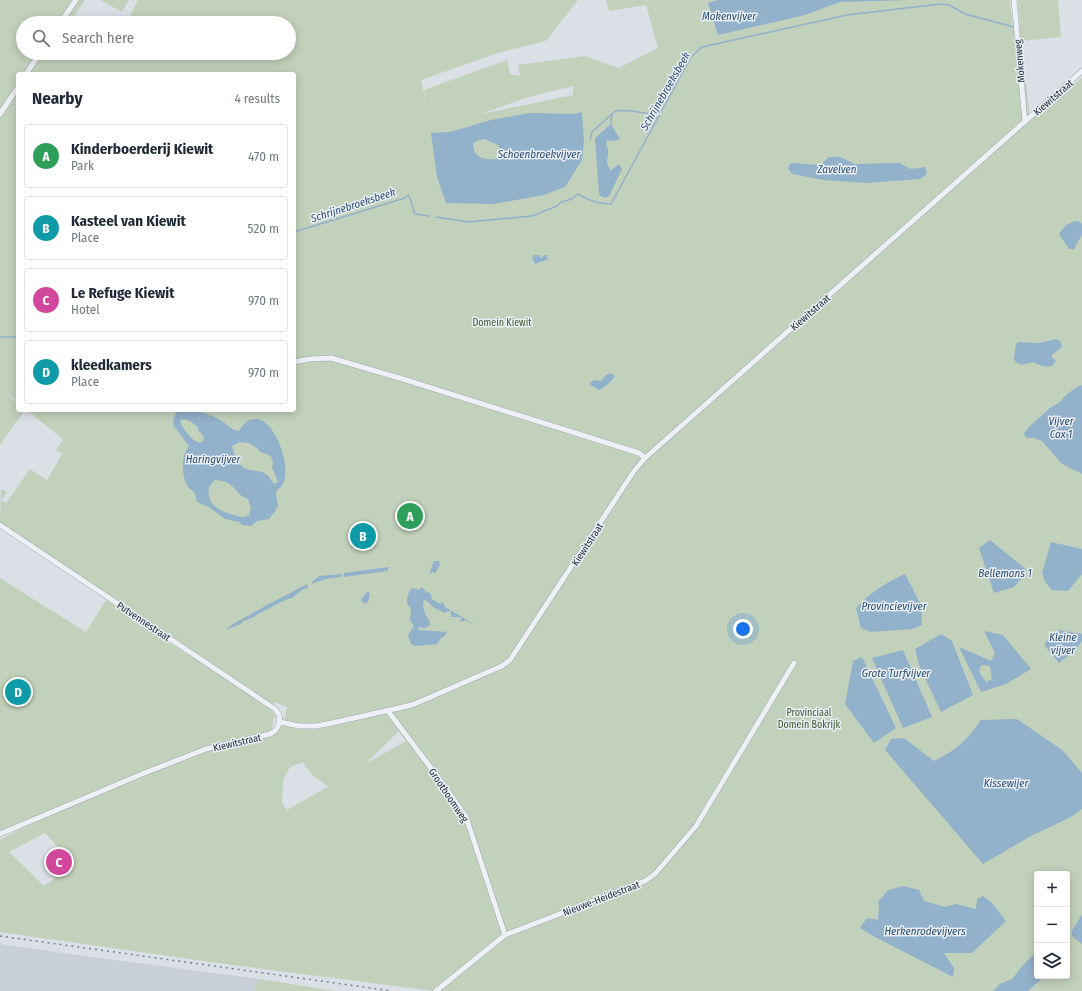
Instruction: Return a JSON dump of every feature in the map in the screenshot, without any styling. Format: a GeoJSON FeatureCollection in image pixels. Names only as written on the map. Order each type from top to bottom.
{"type":"FeatureCollection","features":[{"type":"Feature","properties":{"kind":"street"},"geometry":{"type":"LineString","coordinates":[[65,16],[76,0]]}},
{"type":"Feature","properties":{"kind":"street","name":"Mokenweg"},"geometry":{"type":"LineString","coordinates":[[1014,0],[1024,122]]}},
{"type":"Feature","properties":{"kind":"street"},"geometry":{"type":"LineString","coordinates":[[27,72],[35,60]]}},
{"type":"Feature","properties":{"kind":"street","name":"Kiewitstraat"},"geometry":{"type":"LineString","coordinates":[[0,834],[142,774],[206,749],[270,734],[278,728],[280,722],[299,726],[316,726],[412,705],[502,666],[510,660],[630,478],[645,458],[1082,71]]}},
{"type":"Feature","properties":{"kind":"street"},"geometry":{"type":"LineString","coordinates":[[0,114],[2,108],[16,90]]}},
{"type":"Feature","properties":{"kind":"street"},"geometry":{"type":"LineString","coordinates":[[296,362],[331,358],[639,453],[645,458]]}},
{"type":"Feature","properties":{"kind":"street","name":"Putvennestraat"},"geometry":{"type":"LineString","coordinates":[[0,525],[275,709],[280,717],[280,722]]}},
{"type":"Feature","properties":{"kind":"street","name":"Nieuwe-Heidestraat"},"geometry":{"type":"LineString","coordinates":[[436,991],[505,935],[645,881],[655,874],[696,826],[794,663]]}},
{"type":"Feature","properties":{"kind":"street","name":"Grootboomweg"},"geometry":{"type":"LineString","coordinates":[[388,711],[466,817],[505,935]]}},
{"type":"Feature","properties":{"kind":"shaded area"},"geometry":{"type":"Polygon","coordinates":[[[0,944],[259,979],[253,991],[0,991],[0,944]]]}},
{"type":"Feature","properties":{"kind":"green space"},"geometry":{"type":"Polygon","coordinates":[[[0,0],[85,0],[75,16],[16,16],[16,60],[296,60],[296,16],[130,16],[138,0],[578,0],[546,41],[501,52],[421,80],[426,105],[424,90],[507,60],[510,74],[520,76],[518,65],[585,56],[619,68],[658,48],[646,5],[609,11],[606,0],[1010,0],[1013,28],[1020,27],[1018,0],[1058,0],[1061,37],[1022,41],[1030,119],[1071,83],[1073,85],[1082,78],[1082,991],[434,991],[225,964],[0,932],[0,840],[39,819],[136,775],[0,831],[0,578],[86,632],[106,600],[186,654],[190,649],[0,522],[1,489],[7,492],[1,500],[6,503],[30,469],[47,480],[62,454],[56,450],[63,440],[71,446],[29,412],[296,412],[296,72],[16,72],[16,400],[3,390],[16,402],[16,412],[24,412],[0,445],[0,0]],[[573,86],[525,98],[481,114],[573,95],[573,86]],[[274,702],[269,708],[276,716],[273,720],[272,729],[283,726],[287,707],[274,702]],[[399,731],[367,762],[367,763],[406,741],[399,731]],[[303,762],[290,767],[283,780],[282,803],[287,810],[329,786],[310,773],[303,762]],[[45,833],[9,852],[44,886],[74,865],[45,833]]]}},
{"type":"Feature","properties":{"kind":"green space"},"geometry":{"type":"Polygon","coordinates":[[[100,0],[129,0],[122,12],[100,0]]]}},
{"type":"Feature","properties":{"kind":"green space"},"geometry":{"type":"Polygon","coordinates":[[[259,979],[336,991],[253,991],[259,979]]]}},
{"type":"Feature","properties":{"kind":"water","name":"Mokenvijver"},"geometry":{"type":"Polygon","coordinates":[[[718,0],[911,0],[840,2],[805,15],[718,35],[708,3],[718,0]]]}},
{"type":"Feature","properties":{"kind":"water","name":"Schoenbroekvijver"},"geometry":{"type":"Polygon","coordinates":[[[530,113],[582,113],[584,143],[582,160],[565,187],[544,195],[494,204],[446,203],[437,177],[431,133],[450,132],[491,120],[530,113]],[[484,139],[473,143],[473,148],[480,157],[496,159],[501,152],[498,145],[484,139]]]}},
{"type":"Feature","properties":{"kind":"water"},"geometry":{"type":"Polygon","coordinates":[[[611,124],[620,139],[614,141],[607,140],[607,163],[610,171],[619,164],[622,169],[609,196],[605,198],[599,195],[595,138],[611,124]]]}},
{"type":"Feature","properties":{"kind":"water","name":"Zavelven"},"geometry":{"type":"Polygon","coordinates":[[[829,157],[840,157],[855,164],[899,163],[911,169],[925,167],[927,174],[920,179],[866,183],[823,180],[793,174],[788,169],[789,165],[792,163],[820,165],[829,157]]]}},
{"type":"Feature","properties":{"kind":"water"},"geometry":{"type":"Polygon","coordinates":[[[1079,221],[1082,224],[1082,235],[1074,250],[1069,249],[1059,234],[1066,225],[1079,221]]]}},
{"type":"Feature","properties":{"kind":"water"},"geometry":{"type":"Polygon","coordinates":[[[534,255],[539,255],[541,258],[544,255],[547,255],[547,258],[549,259],[535,264],[532,258],[534,255]]]}},
{"type":"Feature","properties":{"kind":"water"},"geometry":{"type":"Polygon","coordinates":[[[1056,339],[1060,341],[1062,346],[1052,355],[1052,358],[1056,360],[1052,366],[1046,367],[1033,362],[1019,364],[1014,360],[1016,344],[1018,342],[1040,343],[1056,339]]]}},
{"type":"Feature","properties":{"kind":"water"},"geometry":{"type":"Polygon","coordinates":[[[610,373],[615,376],[601,389],[599,390],[590,385],[590,383],[594,380],[601,381],[610,373]]]}},
{"type":"Feature","properties":{"kind":"water","name":"Vijver Cox 1"},"geometry":{"type":"Polygon","coordinates":[[[1082,385],[1082,474],[1062,464],[1042,441],[1034,438],[1027,438],[1024,433],[1050,408],[1060,402],[1075,388],[1082,385]]]}},
{"type":"Feature","properties":{"kind":"water","name":"Haringvijver"},"geometry":{"type":"Polygon","coordinates":[[[176,412],[199,412],[215,417],[231,428],[239,431],[249,420],[260,420],[269,427],[278,440],[283,455],[285,470],[284,482],[277,490],[276,494],[278,506],[269,519],[257,521],[251,526],[242,525],[239,522],[225,519],[209,507],[197,502],[195,493],[188,487],[183,472],[184,455],[189,446],[174,426],[173,420],[176,412]],[[182,419],[180,421],[185,431],[200,443],[204,440],[203,435],[198,430],[198,427],[190,421],[182,419]],[[240,442],[232,446],[236,458],[240,464],[246,469],[266,474],[274,484],[278,482],[272,467],[273,463],[271,457],[260,452],[257,448],[248,443],[240,442]],[[215,480],[209,486],[209,493],[215,506],[223,511],[240,517],[249,515],[251,508],[248,499],[243,497],[231,485],[215,480]]]}},
{"type":"Feature","properties":{"kind":"water","name":"Bellemans 1"},"geometry":{"type":"Polygon","coordinates":[[[990,540],[1028,571],[1014,587],[994,593],[979,548],[990,540]]]}},
{"type":"Feature","properties":{"kind":"water"},"geometry":{"type":"Polygon","coordinates":[[[1051,542],[1082,549],[1082,574],[1068,591],[1052,590],[1045,582],[1042,573],[1051,542]]]}},
{"type":"Feature","properties":{"kind":"water"},"geometry":{"type":"Polygon","coordinates":[[[434,561],[439,561],[440,565],[434,575],[435,573],[432,572],[431,574],[430,571],[434,561]]]}},
{"type":"Feature","properties":{"kind":"water"},"geometry":{"type":"Polygon","coordinates":[[[389,567],[387,571],[344,577],[344,573],[389,567]]]}},
{"type":"Feature","properties":{"kind":"water"},"geometry":{"type":"Polygon","coordinates":[[[342,574],[340,577],[325,579],[312,584],[312,582],[319,576],[342,574]]]}},
{"type":"Feature","properties":{"kind":"water","name":"Provincievijver"},"geometry":{"type":"Polygon","coordinates":[[[905,574],[921,605],[922,625],[912,629],[871,632],[861,628],[856,608],[878,589],[905,574]]]}},
{"type":"Feature","properties":{"kind":"water"},"geometry":{"type":"Polygon","coordinates":[[[307,584],[308,588],[303,589],[292,598],[243,621],[241,624],[225,630],[233,624],[307,584]]]}},
{"type":"Feature","properties":{"kind":"water"},"geometry":{"type":"Polygon","coordinates":[[[422,587],[425,591],[431,594],[432,599],[440,604],[443,602],[445,607],[477,626],[465,620],[462,622],[460,621],[462,619],[460,617],[451,617],[451,612],[449,611],[444,613],[424,600],[424,609],[430,622],[429,626],[424,628],[418,627],[418,630],[447,632],[437,644],[416,646],[411,644],[408,635],[414,626],[410,620],[411,609],[407,603],[408,597],[412,588],[418,590],[422,587]]]}},
{"type":"Feature","properties":{"kind":"water"},"geometry":{"type":"Polygon","coordinates":[[[367,592],[369,592],[370,595],[368,602],[364,604],[361,599],[367,592]]]}},
{"type":"Feature","properties":{"kind":"water","name":"Kleine vijver"},"geometry":{"type":"Polygon","coordinates":[[[1059,630],[1082,634],[1082,641],[1075,650],[1059,663],[1045,646],[1045,643],[1059,630]]]}},
{"type":"Feature","properties":{"kind":"water"},"geometry":{"type":"Polygon","coordinates":[[[984,631],[1003,635],[1031,669],[1006,684],[981,692],[959,647],[991,661],[995,653],[984,631]],[[981,665],[979,672],[986,682],[992,679],[990,666],[981,665]]]}},
{"type":"Feature","properties":{"kind":"water"},"geometry":{"type":"Polygon","coordinates":[[[941,634],[952,641],[973,695],[941,712],[919,665],[915,649],[941,634]]]}},
{"type":"Feature","properties":{"kind":"water","name":"Grote Turfvijver"},"geometry":{"type":"Polygon","coordinates":[[[903,650],[932,717],[903,728],[872,658],[903,650]]]}},
{"type":"Feature","properties":{"kind":"water"},"geometry":{"type":"Polygon","coordinates":[[[862,657],[896,728],[874,743],[845,704],[853,661],[862,657]]]}},
{"type":"Feature","properties":{"kind":"water","name":"Kissewijer"},"geometry":{"type":"Polygon","coordinates":[[[1017,719],[1062,750],[1082,773],[1082,809],[1071,817],[1031,836],[983,864],[885,750],[891,739],[904,738],[934,761],[961,744],[971,734],[981,720],[1017,719]]]}},
{"type":"Feature","properties":{"kind":"water","name":"Herkenrodevijvers"},"geometry":{"type":"Polygon","coordinates":[[[903,886],[919,890],[924,901],[945,907],[956,904],[976,909],[977,899],[983,896],[992,903],[1006,921],[972,953],[944,953],[954,968],[953,977],[860,928],[867,918],[878,920],[878,902],[888,890],[903,886]]]}},
{"type":"Feature","properties":{"kind":"water"},"geometry":{"type":"Polygon","coordinates":[[[1082,914],[1082,944],[1072,936],[1072,931],[1082,914]]]}},
{"type":"Feature","properties":{"kind":"water"},"geometry":{"type":"Polygon","coordinates":[[[1034,954],[1034,979],[1042,979],[1028,991],[993,991],[1000,984],[1012,979],[1034,954]]]}},
{"type":"Feature","properties":{"kind":"waterway","name":"Schrijnebroeksbeek"},"geometry":{"type":"LineString","coordinates":[[436,217],[468,222],[532,216],[557,206],[561,202],[572,199],[578,194],[594,201],[611,204],[691,57],[702,47],[847,15],[940,4],[949,5],[965,14],[1014,26]]}},
{"type":"Feature","properties":{"kind":"waterway"},"geometry":{"type":"LineString","coordinates":[[611,124],[612,114],[617,111],[645,113],[656,116],[656,118]]}},
{"type":"Feature","properties":{"kind":"waterway"},"geometry":{"type":"LineString","coordinates":[[590,139],[592,132],[612,114]]}},
{"type":"Feature","properties":{"kind":"waterway","name":"Schrijnebroeksbeek"},"geometry":{"type":"LineString","coordinates":[[296,231],[405,198],[406,196],[409,196],[415,214],[429,216]]}},
{"type":"Feature","properties":{"kind":"waterway","name":"Schrijnebroeksbeek"},"geometry":{"type":"LineString","coordinates":[[0,337],[16,337]]}},
{"type":"Feature","properties":{"kind":"railway"},"geometry":{"type":"LineString","coordinates":[[0,936],[392,991]]}},
{"type":"Feature","properties":{"kind":"place","name":"Kinderboerderij Kiewit"},"geometry":{"type":"Point","coordinates":[410,516]}},
{"type":"Feature","properties":{"kind":"place","name":"Kasteel van Kiewit"},"geometry":{"type":"Point","coordinates":[363,536]}},
{"type":"Feature","properties":{"kind":"place","name":"kleedkamers"},"geometry":{"type":"Point","coordinates":[18,692]}},
{"type":"Feature","properties":{"kind":"place","name":"Le Refuge Kiewit"},"geometry":{"type":"Point","coordinates":[59,862]}},
{"type":"Feature","properties":{"kind":"park label","name":"Domein Kiewit"},"geometry":{"type":"Point","coordinates":[502,322]}},
{"type":"Feature","properties":{"kind":"park label","name":"Provinciaal Domein Bokrijk"},"geometry":{"type":"Point","coordinates":[809,718]}}]}
